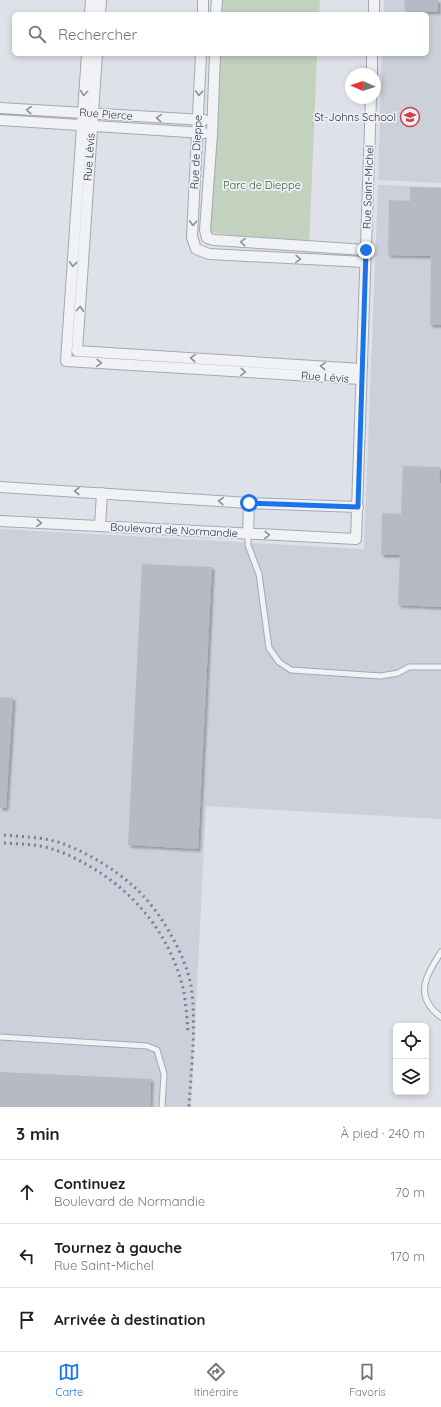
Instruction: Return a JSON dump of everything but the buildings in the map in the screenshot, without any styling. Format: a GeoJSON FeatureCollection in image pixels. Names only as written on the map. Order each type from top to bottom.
{"type":"FeatureCollection","features":[{"type":"Feature","properties":{"kind":"street"},"geometry":{"type":"LineString","coordinates":[[90,12],[92,0]]}},
{"type":"Feature","properties":{"kind":"street"},"geometry":{"type":"LineString","coordinates":[[100,12],[101,0]]}},
{"type":"Feature","properties":{"kind":"street"},"geometry":{"type":"LineString","coordinates":[[203,0],[203,12]]}},
{"type":"Feature","properties":{"kind":"street"},"geometry":{"type":"LineString","coordinates":[[216,12],[217,0]]}},
{"type":"Feature","properties":{"kind":"street"},"geometry":{"type":"LineString","coordinates":[[374,0],[374,12]]}},
{"type":"Feature","properties":{"kind":"street","name":"Rue Lévis"},"geometry":{"type":"LineString","coordinates":[[87,56],[87,126],[80,236],[77,351],[362,369]]}},
{"type":"Feature","properties":{"kind":"street","name":"Rue Lévis"},"geometry":{"type":"LineString","coordinates":[[87,113],[97,56]]}},
{"type":"Feature","properties":{"kind":"street","name":"Rue de Dieppe"},"geometry":{"type":"LineString","coordinates":[[196,249],[192,237],[201,56]]}},
{"type":"Feature","properties":{"kind":"street","name":"Rue de Dieppe"},"geometry":{"type":"LineString","coordinates":[[207,238],[205,230],[212,134],[215,56]]}},
{"type":"Feature","properties":{"kind":"street"},"geometry":{"type":"LineString","coordinates":[[372,56],[372,68]]}},
{"type":"Feature","properties":{"kind":"street","name":"Rue Saint-Michel"},"geometry":{"type":"LineString","coordinates":[[356,539],[371,104]]}},
{"type":"Feature","properties":{"kind":"street","name":"Rue Pierce"},"geometry":{"type":"LineString","coordinates":[[0,108],[212,121]]}},
{"type":"Feature","properties":{"kind":"street","name":"Rue Pierce"},"geometry":{"type":"LineString","coordinates":[[0,120],[212,134]]}},
{"type":"Feature","properties":{"kind":"street","name":"Rue Lévis"},"geometry":{"type":"LineString","coordinates":[[80,236],[66,361],[361,380]]}},
{"type":"Feature","properties":{"kind":"street"},"geometry":{"type":"LineString","coordinates":[[365,262],[209,254],[196,249],[207,238],[214,240],[366,250]]}},
{"type":"Feature","properties":{"kind":"street"},"geometry":{"type":"LineString","coordinates":[[66,361],[77,351]]}},
{"type":"Feature","properties":{"kind":"street"},"geometry":{"type":"LineString","coordinates":[[218,360],[218,371]]}},
{"type":"Feature","properties":{"kind":"street"},"geometry":{"type":"LineString","coordinates":[[0,487],[249,503],[358,507]]}},
{"type":"Feature","properties":{"kind":"street","name":"Boulevard de Normandie"},"geometry":{"type":"LineString","coordinates":[[100,526],[102,493]]}},
{"type":"Feature","properties":{"kind":"street","name":"Boulevard de Normandie"},"geometry":{"type":"LineString","coordinates":[[248,534],[249,503]]}},
{"type":"Feature","properties":{"kind":"street","name":"Boulevard de Normandie"},"geometry":{"type":"LineString","coordinates":[[0,521],[356,539]]}},
{"type":"Feature","properties":{"kind":"lane"},"geometry":{"type":"LineString","coordinates":[[248,534],[248,545],[259,574],[269,648],[279,662],[292,670],[381,676],[398,673],[409,667],[441,667]]}},
{"type":"Feature","properties":{"kind":"lane"},"geometry":{"type":"LineString","coordinates":[[441,952],[429,972],[425,983],[424,992],[426,1001],[432,1010],[441,1017]]}},
{"type":"Feature","properties":{"kind":"lane"},"geometry":{"type":"LineString","coordinates":[[0,1037],[147,1046],[156,1050],[164,1074],[162,1107]]}},
{"type":"Feature","properties":{"kind":"shaded area","name":"St-Johns School"},"geometry":{"type":"Polygon","coordinates":[[[384,0],[441,0],[441,183],[378,180],[382,56],[429,56],[429,12],[384,12],[384,0]]]}},
{"type":"Feature","properties":{"kind":"shaded area"},"geometry":{"type":"Polygon","coordinates":[[[378,185],[441,187],[441,819],[206,806],[191,1107],[0,1107],[0,529],[364,549],[378,185]]]}},
{"type":"Feature","properties":{"kind":"green space"},"geometry":{"type":"Polygon","coordinates":[[[218,0],[320,0],[319,12],[218,12],[218,0]]]}},
{"type":"Feature","properties":{"kind":"green space","name":"Parc de Dieppe"},"geometry":{"type":"Polygon","coordinates":[[[217,56],[317,56],[309,246],[209,232],[217,56]]]}},
{"type":"Feature","properties":{"kind":"railway"},"geometry":{"type":"LineString","coordinates":[[4,835],[49,840],[64,844],[92,857],[119,874],[134,887],[152,907],[170,932],[188,974],[193,1001],[194,1031],[189,1107]]}},
{"type":"Feature","properties":{"kind":"railway"},"geometry":{"type":"LineString","coordinates":[[4,843],[28,844],[46,847],[67,855],[86,864],[108,878],[137,903],[149,918],[170,951],[183,988],[188,1033]]}},
{"type":"Feature","properties":{"kind":"place","name":"St-Johns School"},"geometry":{"type":"Point","coordinates":[410,117]}},
{"type":"Feature","properties":{"kind":"route"},"geometry":{"type":"LineString","coordinates":[[249,503],[358,507],[366,250]]}}]}
